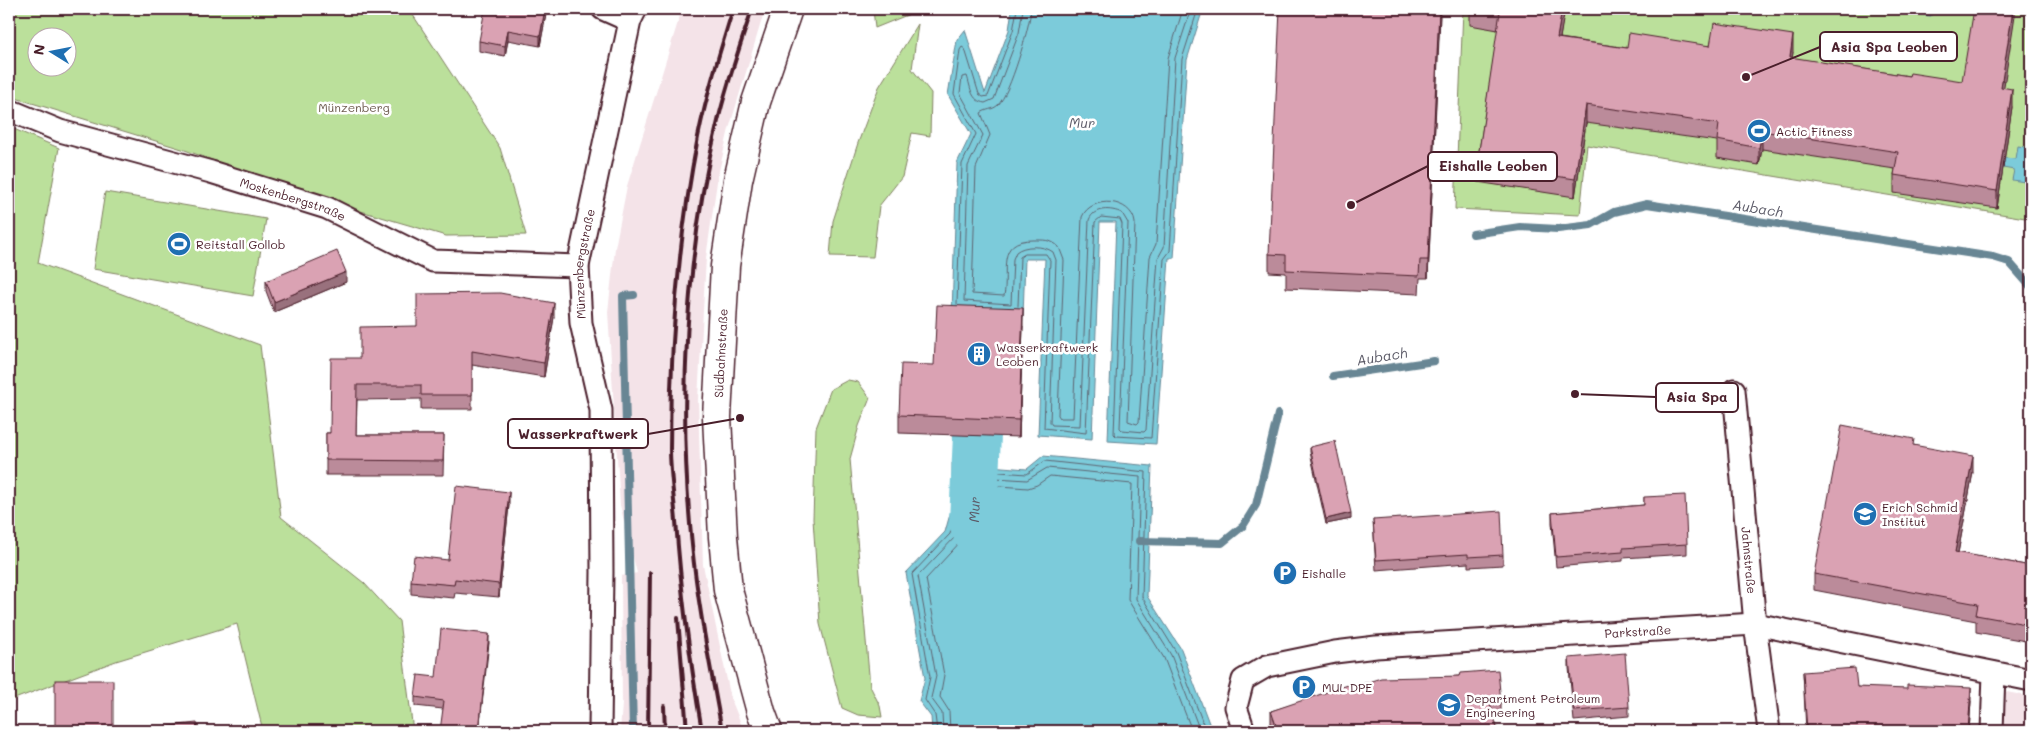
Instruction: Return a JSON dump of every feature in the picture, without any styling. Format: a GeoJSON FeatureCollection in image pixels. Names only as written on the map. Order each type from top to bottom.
{"type":"FeatureCollection","features":[{"type":"Feature","properties":{"kind":"main road","name":"Südbahnstraße"},"geometry":{"type":"LineString","coordinates":[[768,731],[728,590],[722,537],[717,417],[725,266],[738,180],[756,102],[788,9]]}},
{"type":"Feature","properties":{"kind":"street"},"geometry":{"type":"LineString","coordinates":[[602,9],[633,15]]}},
{"type":"Feature","properties":{"kind":"street","name":"Münzenbergstraße"},"geometry":{"type":"LineString","coordinates":[[600,731],[602,572],[601,410],[581,323],[578,266],[633,15]]}},
{"type":"Feature","properties":{"kind":"street","name":"Moskenbergstraße"},"geometry":{"type":"LineString","coordinates":[[9,110],[60,131],[211,172],[327,208],[433,261],[578,266]]}},
{"type":"Feature","properties":{"kind":"street","name":"Jahnstraße"},"geometry":{"type":"LineString","coordinates":[[1734,390],[1755,624],[1769,731]]}},
{"type":"Feature","properties":{"kind":"street","name":"Parkstraße"},"geometry":{"type":"LineString","coordinates":[[1244,731],[1236,707],[1243,680],[1267,666],[1335,652],[1376,647],[1755,624],[2031,680]]}},
{"type":"Feature","properties":{"kind":"street"},"geometry":{"type":"LineString","coordinates":[[1992,731],[1994,673]]}},
{"type":"Feature","properties":{"kind":"shaded area"},"geometry":{"type":"Polygon","coordinates":[[[682,9],[765,9],[729,129],[718,175],[706,258],[698,399],[703,565],[731,699],[744,731],[620,731],[622,704],[621,576],[637,573],[620,505],[608,312],[615,248],[627,186],[682,9]]]}},
{"type":"Feature","properties":{"kind":"shaded area"},"geometry":{"type":"Polygon","coordinates":[[[2002,691],[2031,697],[2031,731],[2001,731],[2002,691]]]}},
{"type":"Feature","properties":{"kind":"green space","name":"Münzenberg"},"geometry":{"type":"Polygon","coordinates":[[[9,9],[409,9],[500,148],[526,235],[446,236],[320,199],[182,149],[9,96],[9,9]]]}},
{"type":"Feature","properties":{"kind":"green space"},"geometry":{"type":"Polygon","coordinates":[[[873,9],[922,9],[875,28],[873,9]]]}},
{"type":"Feature","properties":{"kind":"green space"},"geometry":{"type":"Polygon","coordinates":[[[1463,9],[2031,9],[2031,219],[1587,145],[1580,215],[1455,209],[1463,9]]]}},
{"type":"Feature","properties":{"kind":"green space"},"geometry":{"type":"Polygon","coordinates":[[[918,24],[912,69],[931,93],[930,136],[912,133],[902,177],[879,206],[873,257],[830,256],[833,221],[858,143],[879,87],[918,24]]]}},
{"type":"Feature","properties":{"kind":"green space"},"geometry":{"type":"Polygon","coordinates":[[[9,127],[59,148],[38,263],[260,345],[281,517],[364,583],[399,621],[413,731],[263,731],[237,624],[116,661],[9,701],[9,127]]]}},
{"type":"Feature","properties":{"kind":"green space","name":"Reitstall Gollob"},"geometry":{"type":"Polygon","coordinates":[[[105,192],[266,219],[253,296],[93,269],[105,192]]]}},
{"type":"Feature","properties":{"kind":"green space"},"geometry":{"type":"Polygon","coordinates":[[[848,380],[858,382],[870,398],[859,426],[850,459],[870,686],[880,706],[882,717],[858,715],[842,708],[820,624],[813,519],[816,428],[831,389],[848,380]]]}},
{"type":"Feature","properties":{"kind":"water","name":"Mur"},"geometry":{"type":"Polygon","coordinates":[[[1012,9],[1203,9],[1187,60],[1174,258],[1169,258],[1156,444],[1108,441],[1116,222],[1100,222],[1092,439],[1038,435],[1045,259],[1025,259],[1023,317],[952,313],[957,163],[971,134],[948,95],[957,40],[965,30],[985,93],[1009,30],[1012,9]]]}},
{"type":"Feature","properties":{"kind":"water"},"geometry":{"type":"Polygon","coordinates":[[[1874,9],[1932,9],[1931,16],[1874,9]]]}},
{"type":"Feature","properties":{"kind":"water"},"geometry":{"type":"Polygon","coordinates":[[[2018,146],[2031,148],[2031,183],[2012,180],[2014,170],[2003,168],[2004,158],[2016,159],[2018,146]]]}},
{"type":"Feature","properties":{"kind":"water","name":"Mur"},"geometry":{"type":"Polygon","coordinates":[[[1043,456],[1152,466],[1147,596],[1181,649],[1212,731],[932,731],[931,717],[919,701],[925,678],[906,573],[945,532],[952,507],[952,463],[1027,469],[1043,456]]]}},
{"type":"Feature","properties":{"kind":"building"},"geometry":{"type":"Polygon","coordinates":[[[485,9],[545,9],[540,36],[508,30],[505,46],[479,41],[485,9]]]}},
{"type":"Feature","properties":{"kind":"building"},"geometry":{"type":"Polygon","coordinates":[[[1280,9],[1439,9],[1428,260],[1420,260],[1419,276],[1286,270],[1286,255],[1269,254],[1280,9]]]}},
{"type":"Feature","properties":{"kind":"building"},"geometry":{"type":"Polygon","coordinates":[[[1477,9],[1562,9],[1557,38],[1627,48],[1629,33],[1710,46],[1714,23],[1793,35],[1790,57],[1909,76],[1910,73],[1962,81],[1974,9],[2013,9],[2001,87],[2012,89],[1997,191],[1894,175],[1898,152],[1762,131],[1759,148],[1717,140],[1719,124],[1586,105],[1575,179],[1477,164],[1500,12],[1477,9]]]}},
{"type":"Feature","properties":{"kind":"building"},"geometry":{"type":"Polygon","coordinates":[[[337,251],[346,272],[274,302],[266,281],[337,251]]]}},
{"type":"Feature","properties":{"kind":"building"},"geometry":{"type":"Polygon","coordinates":[[[500,293],[554,303],[544,363],[472,351],[472,395],[421,395],[421,385],[357,385],[356,435],[444,435],[443,461],[326,460],[326,433],[330,433],[331,358],[360,358],[360,327],[417,326],[417,294],[500,293]]]}},
{"type":"Feature","properties":{"kind":"building","name":"Wasserkraftwerk Leoben"},"geometry":{"type":"Polygon","coordinates":[[[937,305],[1023,308],[1019,420],[899,415],[901,364],[934,365],[937,305]]]}},
{"type":"Feature","properties":{"kind":"building","name":"Erich Schmid Institut"},"geometry":{"type":"Polygon","coordinates":[[[1842,425],[1914,439],[1913,445],[1973,456],[1955,552],[2031,566],[2031,625],[1976,615],[1978,604],[1814,574],[1842,425]]]}},
{"type":"Feature","properties":{"kind":"building"},"geometry":{"type":"Polygon","coordinates":[[[1335,441],[1351,513],[1326,519],[1310,447],[1335,441]]]}},
{"type":"Feature","properties":{"kind":"building"},"geometry":{"type":"Polygon","coordinates":[[[456,486],[509,492],[499,584],[455,579],[454,585],[411,581],[414,556],[448,560],[456,486]]]}},
{"type":"Feature","properties":{"kind":"building"},"geometry":{"type":"Polygon","coordinates":[[[1685,495],[1687,544],[1623,548],[1623,552],[1556,557],[1552,513],[1644,505],[1644,497],[1685,495]]]}},
{"type":"Feature","properties":{"kind":"building"},"geometry":{"type":"Polygon","coordinates":[[[1501,511],[1503,555],[1468,557],[1468,554],[1376,560],[1373,520],[1501,511]]]}},
{"type":"Feature","properties":{"kind":"building"},"geometry":{"type":"Polygon","coordinates":[[[441,629],[489,634],[479,731],[440,731],[444,701],[415,697],[418,675],[436,677],[441,629]]]}},
{"type":"Feature","properties":{"kind":"building"},"geometry":{"type":"Polygon","coordinates":[[[1625,653],[1629,707],[1574,711],[1569,658],[1625,653]]]}},
{"type":"Feature","properties":{"kind":"building"},"geometry":{"type":"Polygon","coordinates":[[[1855,668],[1857,687],[1907,689],[1907,685],[1971,688],[1968,731],[1807,731],[1803,672],[1855,668]]]}},
{"type":"Feature","properties":{"kind":"building"},"geometry":{"type":"Polygon","coordinates":[[[1498,670],[1501,703],[1490,704],[1498,731],[1278,731],[1271,711],[1354,683],[1355,686],[1381,678],[1460,676],[1461,673],[1498,670]]]}},
{"type":"Feature","properties":{"kind":"building"},"geometry":{"type":"Polygon","coordinates":[[[55,680],[113,680],[113,731],[55,731],[55,680]]]}},
{"type":"Feature","properties":{"kind":"building"},"geometry":{"type":"Polygon","coordinates":[[[197,723],[198,731],[170,731],[169,726],[197,723]]]}},
{"type":"Feature","properties":{"kind":"building"},"geometry":{"type":"Polygon","coordinates":[[[9,724],[13,724],[13,731],[9,731],[9,724]]]}},
{"type":"Feature","properties":{"kind":"waterway","name":"Aubach"},"geometry":{"type":"LineString","coordinates":[[1473,234],[1520,227],[1558,229],[1591,225],[1614,212],[1647,204],[1993,257],[2009,262],[2031,287]]}},
{"type":"Feature","properties":{"kind":"waterway"},"geometry":{"type":"LineString","coordinates":[[633,731],[623,296],[634,295]]}},
{"type":"Feature","properties":{"kind":"waterway","name":"Aubach"},"geometry":{"type":"LineString","coordinates":[[1333,376],[1434,361]]}},
{"type":"Feature","properties":{"kind":"waterway","name":"Mur"},"geometry":{"type":"LineString","coordinates":[[976,530],[973,522],[980,370]]}},
{"type":"Feature","properties":{"kind":"waterway"},"geometry":{"type":"LineString","coordinates":[[1139,541],[1222,543],[1243,526],[1256,505],[1278,414]]}},
{"type":"Feature","properties":{"kind":"railway"},"geometry":{"type":"LineString","coordinates":[[702,731],[680,574],[671,476],[670,410],[676,292],[685,214],[705,104],[733,9]]}},
{"type":"Feature","properties":{"kind":"railway"},"geometry":{"type":"LineString","coordinates":[[722,731],[701,615],[692,545],[686,440],[687,332],[698,224],[707,171],[725,93],[752,9]]}},
{"type":"Feature","properties":{"kind":"railway"},"geometry":{"type":"LineString","coordinates":[[648,731],[650,573]]}},
{"type":"Feature","properties":{"kind":"railway"},"geometry":{"type":"LineString","coordinates":[[678,618],[687,731]]}},
{"type":"Feature","properties":{"kind":"railway"},"geometry":{"type":"LineString","coordinates":[[664,706],[665,731]]}},
{"type":"Feature","properties":{"kind":"place","name":"Asia Spa Leoben"},"geometry":{"type":"Point","coordinates":[1746,77]}},
{"type":"Feature","properties":{"kind":"place","name":"Actic Fitness"},"geometry":{"type":"Point","coordinates":[1759,131]}},
{"type":"Feature","properties":{"kind":"place","name":"Eishalle Leoben"},"geometry":{"type":"Point","coordinates":[1351,205]}},
{"type":"Feature","properties":{"kind":"place","name":"Reitstall Gollob"},"geometry":{"type":"Point","coordinates":[179,244]}},
{"type":"Feature","properties":{"kind":"place","name":"Wasserkraftwerk Leoben"},"geometry":{"type":"Point","coordinates":[979,354]}},
{"type":"Feature","properties":{"kind":"place","name":"Asia Spa"},"geometry":{"type":"Point","coordinates":[1575,394]}},
{"type":"Feature","properties":{"kind":"place","name":"Wasserkraftwerk"},"geometry":{"type":"Point","coordinates":[740,418]}},
{"type":"Feature","properties":{"kind":"place","name":"Erich Schmid Institut"},"geometry":{"type":"Point","coordinates":[1865,514]}},
{"type":"Feature","properties":{"kind":"place","name":"Eishalle"},"geometry":{"type":"Point","coordinates":[1285,573]}},
{"type":"Feature","properties":{"kind":"place","name":"MUL DPE"},"geometry":{"type":"Point","coordinates":[1304,687]}},
{"type":"Feature","properties":{"kind":"place","name":"Department Petroleum Engineering"},"geometry":{"type":"Point","coordinates":[1449,705]}}]}
